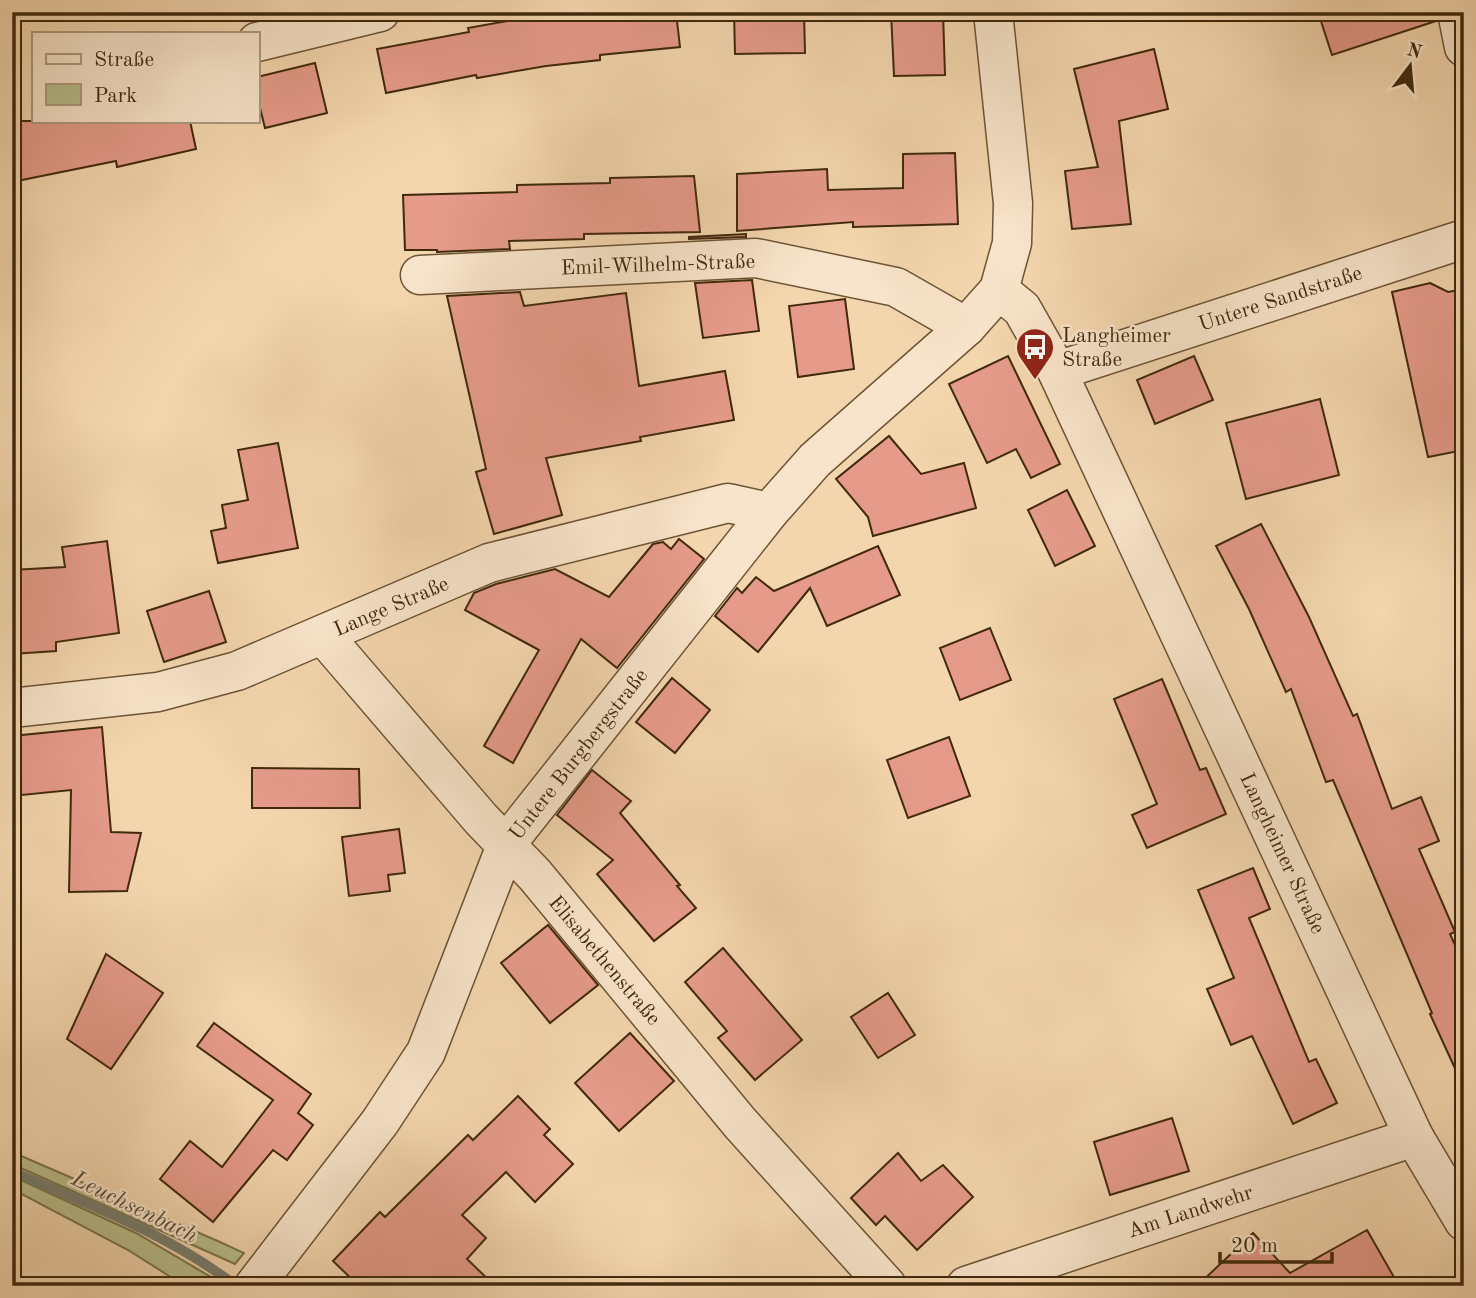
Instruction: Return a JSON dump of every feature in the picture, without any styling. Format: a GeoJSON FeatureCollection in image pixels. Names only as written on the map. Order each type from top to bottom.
{"type":"FeatureCollection","features":[{"type":"Feature","properties":{"kind":"street"},"geometry":{"type":"LineString","coordinates":[[259,42],[380,12]]}},
{"type":"Feature","properties":{"kind":"street"},"geometry":{"type":"LineString","coordinates":[[993,12],[1013,204],[1012,243],[999,290]]}},
{"type":"Feature","properties":{"kind":"street"},"geometry":{"type":"LineString","coordinates":[[1457,12],[1464,47]]}},
{"type":"Feature","properties":{"kind":"street","name":"Untere Sandstraße"},"geometry":{"type":"LineString","coordinates":[[1057,371],[1464,239]]}},
{"type":"Feature","properties":{"kind":"street","name":"Emil-Wilhelm-Straße"},"geometry":{"type":"LineString","coordinates":[[421,275],[757,258],[896,287],[966,327]]}},
{"type":"Feature","properties":{"kind":"street","name":"Untere Burgbergstraße"},"geometry":{"type":"LineString","coordinates":[[256,1283],[380,1122],[426,1052],[507,843],[769,512],[815,460],[966,327],[999,290]]}},
{"type":"Feature","properties":{"kind":"street","name":"Langheimer Straße"},"geometry":{"type":"LineString","coordinates":[[999,290],[1022,309],[1057,371],[1414,1137],[1464,1221]]}},
{"type":"Feature","properties":{"kind":"street","name":"Lange Straße"},"geometry":{"type":"LineString","coordinates":[[12,708],[158,692],[237,671],[489,563],[728,503],[769,512]]}},
{"type":"Feature","properties":{"kind":"street","name":"Elisabethenstraße"},"geometry":{"type":"LineString","coordinates":[[323,635],[481,819],[507,843],[740,1123],[887,1286]]}},
{"type":"Feature","properties":{"kind":"street","name":"Am Landwehr"},"geometry":{"type":"LineString","coordinates":[[966,1286],[1414,1137]]}},
{"type":"Feature","properties":{"kind":"green space"},"geometry":{"type":"Polygon","coordinates":[[[12,1152],[244,1253],[235,1264],[12,1164],[12,1152]]]}},
{"type":"Feature","properties":{"kind":"green space"},"geometry":{"type":"Polygon","coordinates":[[[12,1176],[136,1233],[211,1277],[210,1286],[185,1286],[128,1250],[12,1189],[12,1176]]]}},
{"type":"Feature","properties":{"kind":"building"},"geometry":{"type":"Polygon","coordinates":[[[605,12],[676,12],[680,47],[600,55],[600,60],[477,78],[476,75],[386,93],[377,49],[469,32],[468,28],[513,20],[605,12]]]}},
{"type":"Feature","properties":{"kind":"building"},"geometry":{"type":"Polygon","coordinates":[[[734,12],[804,12],[805,53],[735,54],[734,12]]]}},
{"type":"Feature","properties":{"kind":"building"},"geometry":{"type":"Polygon","coordinates":[[[891,12],[943,12],[945,75],[894,76],[891,12]]]}},
{"type":"Feature","properties":{"kind":"building"},"geometry":{"type":"Polygon","coordinates":[[[1318,12],[1436,12],[1436,21],[1332,55],[1318,12]]]}},
{"type":"Feature","properties":{"kind":"building"},"geometry":{"type":"Polygon","coordinates":[[[1154,49],[1168,109],[1119,121],[1131,224],[1072,229],[1065,171],[1098,167],[1074,69],[1154,49]]]}},
{"type":"Feature","properties":{"kind":"building"},"geometry":{"type":"Polygon","coordinates":[[[315,63],[327,113],[265,128],[259,104],[259,77],[315,63]]]}},
{"type":"Feature","properties":{"kind":"building"},"geometry":{"type":"Polygon","coordinates":[[[12,121],[190,122],[196,149],[117,167],[116,161],[12,182],[12,121]]]}},
{"type":"Feature","properties":{"kind":"building"},"geometry":{"type":"Polygon","coordinates":[[[955,153],[958,224],[853,227],[853,222],[737,231],[737,174],[827,169],[828,190],[903,188],[903,154],[955,153]]]}},
{"type":"Feature","properties":{"kind":"building"},"geometry":{"type":"Polygon","coordinates":[[[694,176],[700,232],[584,234],[584,239],[509,241],[510,249],[437,252],[405,250],[403,195],[517,192],[517,185],[610,183],[610,178],[694,176]]]}},
{"type":"Feature","properties":{"kind":"building"},"geometry":{"type":"Polygon","coordinates":[[[746,234],[746,237],[689,239],[689,237],[746,234]]]}},
{"type":"Feature","properties":{"kind":"building"},"geometry":{"type":"Polygon","coordinates":[[[752,280],[759,331],[703,338],[695,283],[752,280]]]}},
{"type":"Feature","properties":{"kind":"building"},"geometry":{"type":"Polygon","coordinates":[[[1430,283],[1448,292],[1464,289],[1464,450],[1428,457],[1392,292],[1430,283]]]}},
{"type":"Feature","properties":{"kind":"building"},"geometry":{"type":"Polygon","coordinates":[[[520,292],[524,306],[626,293],[639,386],[725,371],[734,420],[640,437],[641,441],[546,458],[562,515],[494,534],[476,472],[486,469],[447,296],[520,292]]]}},
{"type":"Feature","properties":{"kind":"building"},"geometry":{"type":"Polygon","coordinates":[[[845,299],[854,369],[798,377],[789,306],[845,299]]]}},
{"type":"Feature","properties":{"kind":"building"},"geometry":{"type":"Polygon","coordinates":[[[1008,356],[1060,464],[1031,478],[1016,449],[987,463],[949,384],[1008,356]]]}},
{"type":"Feature","properties":{"kind":"building"},"geometry":{"type":"Polygon","coordinates":[[[1194,356],[1213,400],[1155,424],[1137,380],[1194,356]]]}},
{"type":"Feature","properties":{"kind":"building"},"geometry":{"type":"Polygon","coordinates":[[[1320,399],[1339,475],[1246,499],[1226,423],[1320,399]]]}},
{"type":"Feature","properties":{"kind":"building"},"geometry":{"type":"Polygon","coordinates":[[[889,436],[921,474],[964,463],[976,508],[873,536],[868,517],[836,479],[889,436]]]}},
{"type":"Feature","properties":{"kind":"building"},"geometry":{"type":"Polygon","coordinates":[[[278,443],[298,548],[218,563],[211,531],[226,528],[222,505],[248,500],[238,450],[278,443]]]}},
{"type":"Feature","properties":{"kind":"building"},"geometry":{"type":"Polygon","coordinates":[[[1067,490],[1095,546],[1055,566],[1028,510],[1067,490]]]}},
{"type":"Feature","properties":{"kind":"building"},"geometry":{"type":"Polygon","coordinates":[[[1261,524],[1309,617],[1353,716],[1357,714],[1392,809],[1421,797],[1439,841],[1419,849],[1455,932],[1450,934],[1464,965],[1464,1088],[1430,1014],[1432,1013],[1333,780],[1326,782],[1291,689],[1286,692],[1249,609],[1216,546],[1261,524]]]}},
{"type":"Feature","properties":{"kind":"building"},"geometry":{"type":"Polygon","coordinates":[[[679,539],[704,559],[617,668],[581,639],[513,763],[484,746],[539,650],[465,610],[474,593],[496,584],[555,569],[609,597],[653,544],[663,542],[671,549],[679,539]]]}},
{"type":"Feature","properties":{"kind":"building"},"geometry":{"type":"Polygon","coordinates":[[[107,541],[119,633],[56,642],[56,651],[12,654],[12,570],[65,567],[62,547],[107,541]]]}},
{"type":"Feature","properties":{"kind":"building"},"geometry":{"type":"Polygon","coordinates":[[[878,546],[900,595],[827,626],[810,588],[758,652],[715,616],[737,588],[742,593],[756,577],[774,591],[878,546]]]}},
{"type":"Feature","properties":{"kind":"building"},"geometry":{"type":"Polygon","coordinates":[[[209,591],[226,642],[164,662],[147,611],[209,591]]]}},
{"type":"Feature","properties":{"kind":"building"},"geometry":{"type":"Polygon","coordinates":[[[990,628],[1011,680],[960,700],[940,648],[990,628]]]}},
{"type":"Feature","properties":{"kind":"building"},"geometry":{"type":"Polygon","coordinates":[[[672,678],[710,710],[675,753],[636,722],[672,678]]]}},
{"type":"Feature","properties":{"kind":"building"},"geometry":{"type":"Polygon","coordinates":[[[1162,679],[1200,770],[1206,768],[1226,814],[1147,848],[1132,815],[1157,804],[1114,699],[1162,679]]]}},
{"type":"Feature","properties":{"kind":"building"},"geometry":{"type":"Polygon","coordinates":[[[102,727],[111,832],[141,833],[127,891],[69,892],[71,790],[12,796],[12,736],[102,727]]]}},
{"type":"Feature","properties":{"kind":"building"},"geometry":{"type":"Polygon","coordinates":[[[949,737],[970,796],[908,818],[887,760],[949,737]]]}},
{"type":"Feature","properties":{"kind":"building"},"geometry":{"type":"Polygon","coordinates":[[[252,768],[359,769],[360,808],[252,808],[252,768]]]}},
{"type":"Feature","properties":{"kind":"building"},"geometry":{"type":"Polygon","coordinates":[[[592,770],[631,801],[620,813],[696,908],[654,941],[597,874],[613,860],[557,815],[592,770]]]}},
{"type":"Feature","properties":{"kind":"building"},"geometry":{"type":"Polygon","coordinates":[[[399,829],[405,873],[388,875],[390,891],[349,896],[342,837],[399,829]]]}},
{"type":"Feature","properties":{"kind":"building"},"geometry":{"type":"Polygon","coordinates":[[[1253,868],[1270,909],[1249,918],[1309,1062],[1316,1059],[1337,1103],[1293,1124],[1252,1036],[1231,1045],[1207,989],[1234,978],[1198,890],[1253,868]]]}},
{"type":"Feature","properties":{"kind":"building"},"geometry":{"type":"Polygon","coordinates":[[[548,925],[598,985],[550,1023],[501,963],[548,925]]]}},
{"type":"Feature","properties":{"kind":"building"},"geometry":{"type":"Polygon","coordinates":[[[723,948],[802,1040],[755,1080],[718,1038],[727,1031],[685,982],[723,948]]]}},
{"type":"Feature","properties":{"kind":"building"},"geometry":{"type":"Polygon","coordinates":[[[106,954],[163,993],[111,1069],[67,1039],[106,954]]]}},
{"type":"Feature","properties":{"kind":"building"},"geometry":{"type":"Polygon","coordinates":[[[888,993],[915,1035],[878,1058],[851,1017],[888,993]]]}},
{"type":"Feature","properties":{"kind":"building"},"geometry":{"type":"Polygon","coordinates":[[[214,1023],[311,1094],[298,1113],[313,1125],[287,1160],[273,1150],[213,1222],[160,1179],[190,1141],[222,1167],[273,1100],[197,1046],[214,1023]]]}},
{"type":"Feature","properties":{"kind":"building"},"geometry":{"type":"Polygon","coordinates":[[[630,1033],[674,1081],[619,1131],[575,1083],[630,1033]]]}},
{"type":"Feature","properties":{"kind":"building"},"geometry":{"type":"Polygon","coordinates":[[[518,1096],[550,1129],[544,1135],[573,1164],[535,1202],[506,1172],[462,1215],[486,1238],[467,1259],[495,1286],[359,1286],[333,1261],[380,1212],[385,1217],[468,1135],[473,1140],[518,1096]]]}},
{"type":"Feature","properties":{"kind":"building"},"geometry":{"type":"Polygon","coordinates":[[[1172,1118],[1189,1171],[1110,1195],[1094,1142],[1172,1118]]]}},
{"type":"Feature","properties":{"kind":"building"},"geometry":{"type":"Polygon","coordinates":[[[898,1153],[921,1181],[943,1165],[973,1197],[917,1250],[885,1216],[876,1225],[851,1198],[898,1153]]]}},
{"type":"Feature","properties":{"kind":"building"},"geometry":{"type":"Polygon","coordinates":[[[1367,1230],[1399,1286],[1197,1286],[1253,1233],[1290,1273],[1367,1230]]]}},
{"type":"Feature","properties":{"kind":"waterway","name":"Leuchsenbach"},"geometry":{"type":"LineString","coordinates":[[12,1171],[156,1236],[184,1251],[236,1286]]}},
{"type":"Feature","properties":{"kind":"place","name":"Langheimer Straße"},"geometry":{"type":"Point","coordinates":[1035,381]}}]}
